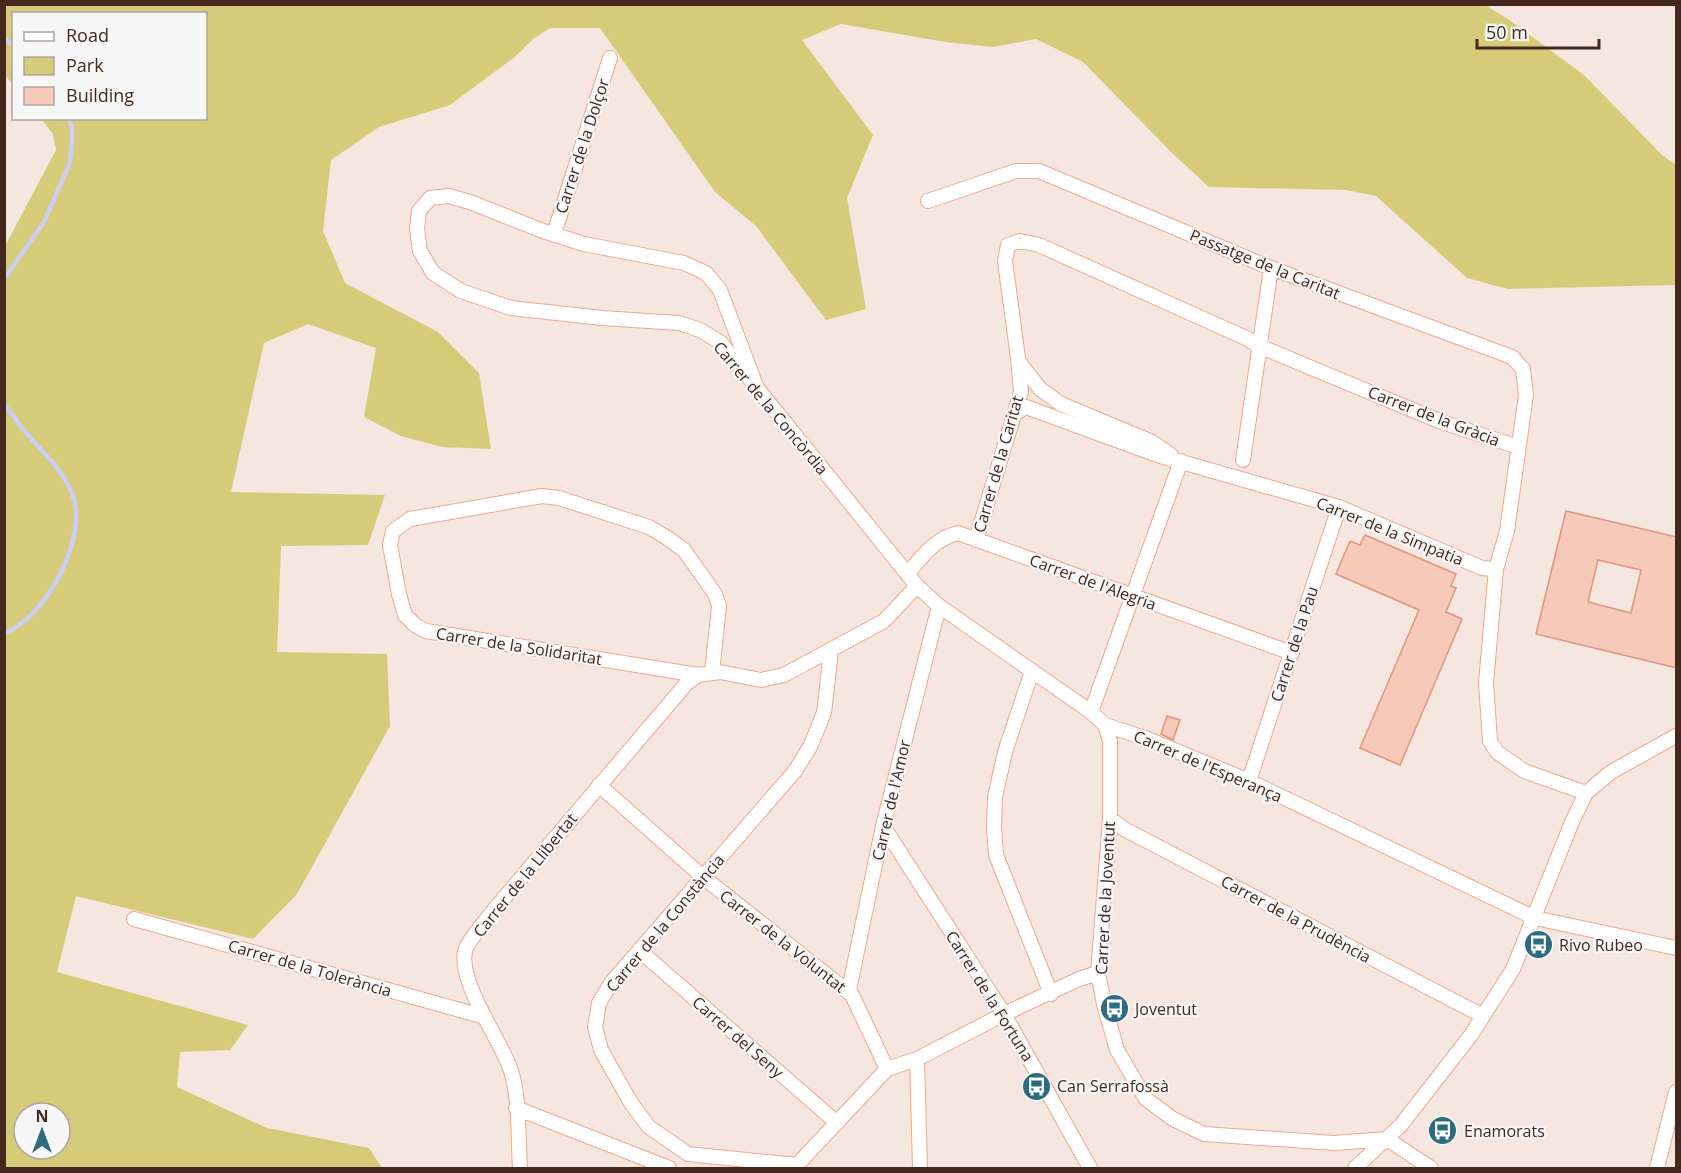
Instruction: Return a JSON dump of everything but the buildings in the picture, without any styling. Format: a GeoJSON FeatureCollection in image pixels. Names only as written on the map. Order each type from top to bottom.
{"type":"FeatureCollection","features":[{"type":"Feature","properties":{"kind":"street","name":"Carrer de la Dolçor"},"geometry":{"type":"LineString","coordinates":[[554,234],[610,58]]}},
{"type":"Feature","properties":{"kind":"street","name":"Passatge de la Caritat"},"geometry":{"type":"LineString","coordinates":[[928,201],[1016,171],[1039,171],[1271,268],[1512,357],[1523,369],[1526,395],[1518,447]]}},
{"type":"Feature","properties":{"kind":"street","name":"Carrer de la Concòrdia"},"geometry":{"type":"LineString","coordinates":[[554,234],[448,196],[430,198],[419,211],[417,229],[420,251],[433,273],[462,291],[511,308],[602,318],[679,322],[700,330],[720,342],[907,574]]}},
{"type":"Feature","properties":{"kind":"street"},"geometry":{"type":"LineString","coordinates":[[554,234],[584,244],[684,263],[706,273],[720,290],[755,383]]}},
{"type":"Feature","properties":{"kind":"street","name":"Carrer de la Gràcia"},"geometry":{"type":"LineString","coordinates":[[1008,245],[1020,241],[1039,245],[1259,346],[1439,421],[1518,447],[1507,531],[1496,569],[1486,683],[1490,741],[1497,752],[1524,771],[1586,793]]}},
{"type":"Feature","properties":{"kind":"street","name":"Carrer de la Caritat"},"geometry":{"type":"LineString","coordinates":[[976,540],[1021,392],[1005,261],[1008,245]]}},
{"type":"Feature","properties":{"kind":"street"},"geometry":{"type":"LineString","coordinates":[[1243,460],[1271,268]]}},
{"type":"Feature","properties":{"kind":"street","name":"Carrer de la Simpatia"},"geometry":{"type":"LineString","coordinates":[[1019,362],[1040,389],[1061,404],[1152,442],[1181,461]]}},
{"type":"Feature","properties":{"kind":"street","name":"Carrer de la Simpatia"},"geometry":{"type":"LineString","coordinates":[[1014,414],[1026,407],[1156,455],[1339,507],[1482,567],[1496,569]]}},
{"type":"Feature","properties":{"kind":"street"},"geometry":{"type":"LineString","coordinates":[[1091,712],[1181,461]]}},
{"type":"Feature","properties":{"kind":"street","name":"Carrer de la Solidaritat"},"geometry":{"type":"LineString","coordinates":[[712,673],[719,606],[715,594],[684,550],[649,528],[559,498],[542,496],[410,519],[393,531],[390,546],[405,615],[415,625],[426,631],[698,675],[720,672],[761,680],[784,675],[884,621],[917,585]]}},
{"type":"Feature","properties":{"kind":"street","name":"Carrer de la Pau"},"geometry":{"type":"LineString","coordinates":[[1249,781],[1339,507]]}},
{"type":"Feature","properties":{"kind":"street","name":"Carrer de l'Alegria"},"geometry":{"type":"LineString","coordinates":[[907,574],[934,543],[946,536],[958,533],[1292,653]]}},
{"type":"Feature","properties":{"kind":"street","name":"Carrer de l'Esperança"},"geometry":{"type":"LineString","coordinates":[[907,574],[939,606],[1091,712],[1105,725],[1145,738],[1249,781],[1535,918],[1677,948]]}},
{"type":"Feature","properties":{"kind":"street","name":"Carrer de l'Amor"},"geometry":{"type":"LineString","coordinates":[[852,995],[849,990],[883,826],[939,606]]}},
{"type":"Feature","properties":{"kind":"street","name":"Carrer de la Constància"},"geometry":{"type":"LineString","coordinates":[[797,1167],[688,1154],[649,1127],[631,1103],[601,1050],[595,1027],[599,1004],[611,982],[795,771],[810,747],[824,713],[831,651]]}},
{"type":"Feature","properties":{"kind":"street"},"geometry":{"type":"LineString","coordinates":[[1032,671],[1005,752],[994,797],[993,827],[996,855],[1051,994]]}},
{"type":"Feature","properties":{"kind":"street","name":"Carrer de la Llibertat"},"geometry":{"type":"LineString","coordinates":[[520,1168],[516,1087],[510,1067],[472,992],[466,966],[466,948],[493,911],[599,785],[686,684],[698,675]]}},
{"type":"Feature","properties":{"kind":"street","name":"Carrer de la Joventut"},"geometry":{"type":"LineString","coordinates":[[1105,725],[1110,741],[1110,819],[1098,973],[1117,1050],[1146,1099],[1173,1119],[1204,1134],[1245,1139],[1334,1143],[1387,1139]]}},
{"type":"Feature","properties":{"kind":"street"},"geometry":{"type":"LineString","coordinates":[[1355,1168],[1408,1117],[1471,1035],[1513,969],[1572,822],[1586,793],[1611,772],[1677,736]]}},
{"type":"Feature","properties":{"kind":"street","name":"Carrer de la Voluntat"},"geometry":{"type":"LineString","coordinates":[[599,785],[703,878],[852,995],[887,1069]]}},
{"type":"Feature","properties":{"kind":"street","name":"Carrer de la Prudència"},"geometry":{"type":"LineString","coordinates":[[1110,819],[1136,835],[1483,1016]]}},
{"type":"Feature","properties":{"kind":"street","name":"Carrer de la Fortuna"},"geometry":{"type":"LineString","coordinates":[[883,826],[1004,1014],[1090,1168]]}},
{"type":"Feature","properties":{"kind":"street","name":"Carrer de la Tolerància"},"geometry":{"type":"LineString","coordinates":[[134,919],[485,1017]]}},
{"type":"Feature","properties":{"kind":"street","name":"Carrer del Seny"},"geometry":{"type":"LineString","coordinates":[[639,950],[837,1123]]}},
{"type":"Feature","properties":{"kind":"street"},"geometry":{"type":"LineString","coordinates":[[797,1167],[887,1069],[916,1059],[1004,1014],[1079,979],[1098,973]]}},
{"type":"Feature","properties":{"kind":"street"},"geometry":{"type":"LineString","coordinates":[[916,1059],[920,1168]]}},
{"type":"Feature","properties":{"kind":"street"},"geometry":{"type":"LineString","coordinates":[[1657,1168],[1677,1092]]}},
{"type":"Feature","properties":{"kind":"street"},"geometry":{"type":"LineString","coordinates":[[516,1108],[669,1168]]}},
{"type":"Feature","properties":{"kind":"street"},"geometry":{"type":"LineString","coordinates":[[1387,1139],[1431,1168]]}},
{"type":"Feature","properties":{"kind":"green space"},"geometry":{"type":"Polygon","coordinates":[[[4,5],[1485,5],[1508,19],[1584,75],[1662,155],[1676,165],[1676,285],[1508,289],[1467,278],[1376,196],[1346,190],[1209,187],[1172,153],[1083,62],[1036,39],[992,47],[946,42],[841,24],[802,40],[873,135],[847,198],[866,309],[826,320],[756,226],[715,192],[600,28],[550,28],[450,105],[379,127],[331,160],[323,231],[345,283],[438,332],[479,373],[491,449],[442,447],[401,436],[364,417],[376,348],[308,324],[264,343],[231,492],[385,495],[368,545],[281,546],[277,652],[387,654],[390,726],[297,894],[253,939],[76,896],[57,972],[248,1025],[230,1050],[180,1052],[177,1087],[267,1128],[369,1148],[382,1168],[5,1168],[5,246],[56,150],[53,134],[42,120],[207,120],[207,12],[12,12],[12,84],[5,75],[4,5]]]}},
{"type":"Feature","properties":{"kind":"waterway"},"geometry":{"type":"LineString","coordinates":[[4,38],[12,44]]}},
{"type":"Feature","properties":{"kind":"waterway"},"geometry":{"type":"LineString","coordinates":[[4,279],[44,222],[69,165],[72,143],[70,120]]}},
{"type":"Feature","properties":{"kind":"waterway"},"geometry":{"type":"LineString","coordinates":[[4,405],[64,478],[73,496],[76,513],[69,554],[60,575],[35,611],[20,625],[4,633]]}},
{"type":"Feature","properties":{"kind":"place","name":"Rivo Rubeo"},"geometry":{"type":"Point","coordinates":[1538,945]}},
{"type":"Feature","properties":{"kind":"place","name":"Joventut"},"geometry":{"type":"Point","coordinates":[1114,1009]}},
{"type":"Feature","properties":{"kind":"place","name":"Can Serrafossà"},"geometry":{"type":"Point","coordinates":[1036,1086]}},
{"type":"Feature","properties":{"kind":"place","name":"Enamorats"},"geometry":{"type":"Point","coordinates":[1443,1131]}}]}
